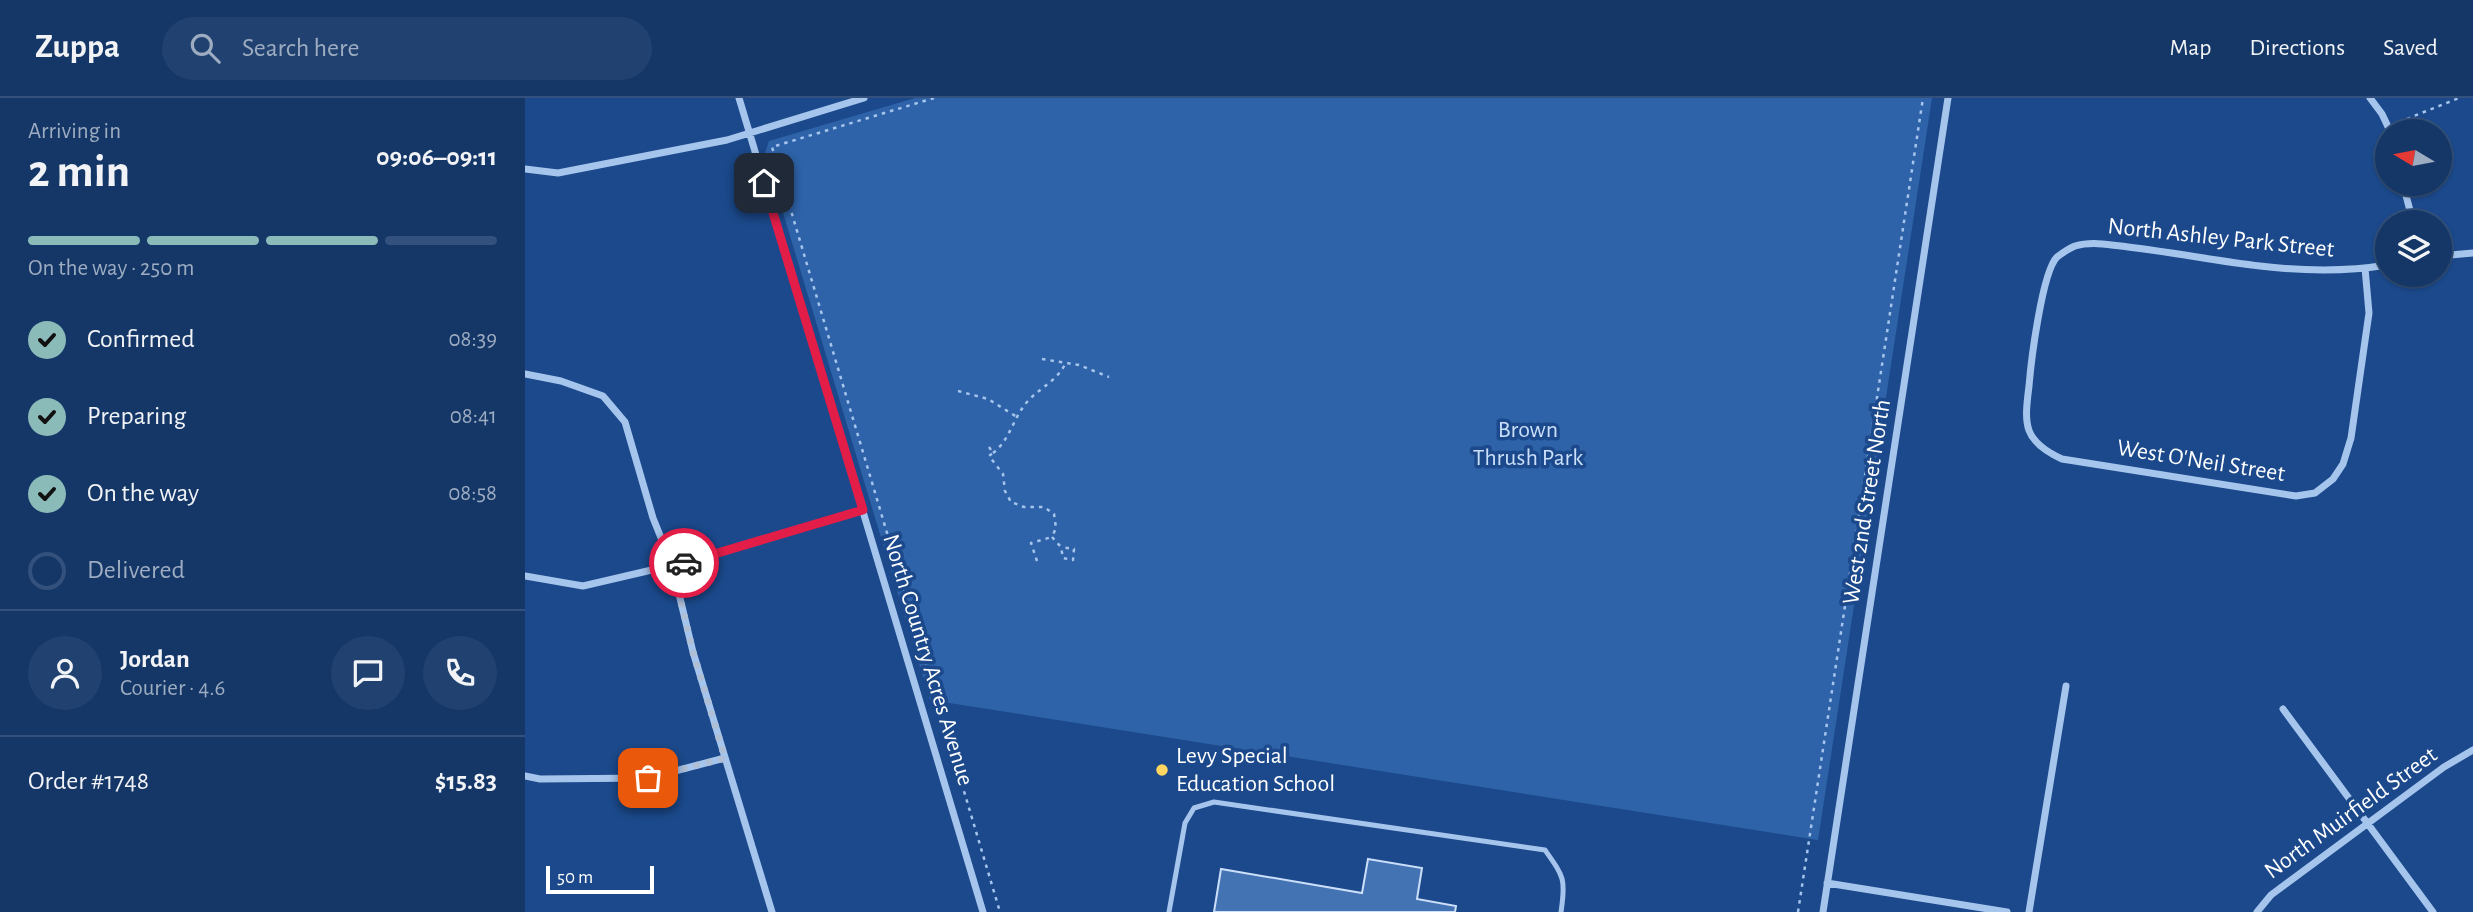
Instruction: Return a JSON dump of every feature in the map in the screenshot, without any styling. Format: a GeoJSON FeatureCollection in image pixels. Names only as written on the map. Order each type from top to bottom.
{"type":"FeatureCollection","features":[{"type":"Feature","properties":{"kind":"street","name":"North Country Acres Avenue"},"geometry":{"type":"LineString","coordinates":[[739,98],[983,912]]}},
{"type":"Feature","properties":{"kind":"street"},"geometry":{"type":"LineString","coordinates":[[525,169],[558,173],[727,140],[864,98]]}},
{"type":"Feature","properties":{"kind":"street","name":"West 2nd Street North"},"geometry":{"type":"LineString","coordinates":[[1823,912],[1948,98]]}},
{"type":"Feature","properties":{"kind":"street"},"geometry":{"type":"LineString","coordinates":[[2370,98],[2384,119]]}},
{"type":"Feature","properties":{"kind":"street","name":"North Ashley Park Street"},"geometry":{"type":"LineString","coordinates":[[2055,259],[2074,246],[2099,244],[2180,253],[2259,266],[2325,271],[2375,267]]}},
{"type":"Feature","properties":{"kind":"street"},"geometry":{"type":"LineString","coordinates":[[2452,255],[2473,253]]}},
{"type":"Feature","properties":{"kind":"street","name":"West O'Neil Street"},"geometry":{"type":"LineString","coordinates":[[2055,259],[2045,288],[2031,365],[2025,419],[2032,438],[2043,450],[2062,459],[2296,496],[2315,493],[2333,479],[2343,464],[2351,438],[2369,313],[2365,268]]}},
{"type":"Feature","properties":{"kind":"street"},"geometry":{"type":"LineString","coordinates":[[525,374],[561,381],[603,396],[625,422],[653,518],[672,565],[693,652],[772,912]]}},
{"type":"Feature","properties":{"kind":"street"},"geometry":{"type":"LineString","coordinates":[[525,576],[583,586],[672,565],[863,510]]}},
{"type":"Feature","properties":{"kind":"street"},"geometry":{"type":"LineString","coordinates":[[2029,912],[2066,686]]}},
{"type":"Feature","properties":{"kind":"street"},"geometry":{"type":"LineString","coordinates":[[2283,709],[2433,912]]}},
{"type":"Feature","properties":{"kind":"street","name":"North Muirfield Street"},"geometry":{"type":"LineString","coordinates":[[2257,912],[2271,895],[2444,767],[2473,750]]}},
{"type":"Feature","properties":{"kind":"street"},"geometry":{"type":"LineString","coordinates":[[525,776],[540,779],[648,778],[725,758]]}},
{"type":"Feature","properties":{"kind":"street"},"geometry":{"type":"LineString","coordinates":[[1827,883],[2007,912]]}},
{"type":"Feature","properties":{"kind":"lane"},"geometry":{"type":"LineString","coordinates":[[1169,912],[1185,823],[1194,808],[1214,802],[1545,850],[1559,869],[1565,887],[1560,912]]}},
{"type":"Feature","properties":{"kind":"path"},"geometry":{"type":"LineString","coordinates":[[934,98],[772,147],[1000,912]]}},
{"type":"Feature","properties":{"kind":"path"},"geometry":{"type":"LineString","coordinates":[[1798,912],[1923,98]]}},
{"type":"Feature","properties":{"kind":"path"},"geometry":{"type":"LineString","coordinates":[[2406,119],[2459,98]]}},
{"type":"Feature","properties":{"kind":"path"},"geometry":{"type":"LineString","coordinates":[[1042,359],[1090,368],[1109,377]]}},
{"type":"Feature","properties":{"kind":"path"},"geometry":{"type":"LineString","coordinates":[[1052,537],[1056,528],[1054,514],[1044,507],[1024,507],[1011,502],[1005,491],[1003,474],[989,456],[1006,439],[1029,400],[1058,377],[1066,362]]}},
{"type":"Feature","properties":{"kind":"path"},"geometry":{"type":"LineString","coordinates":[[958,391],[988,398],[1017,417]]}},
{"type":"Feature","properties":{"kind":"path"},"geometry":{"type":"LineString","coordinates":[[989,447],[993,453]]}},
{"type":"Feature","properties":{"kind":"path"},"geometry":{"type":"LineString","coordinates":[[1052,537],[1061,547],[1063,558],[1073,560],[1074,549],[1061,547]]}},
{"type":"Feature","properties":{"kind":"path"},"geometry":{"type":"LineString","coordinates":[[1037,561],[1031,543],[1052,537]]}},
{"type":"Feature","properties":{"kind":"green space","name":"Brown Thrush Park"},"geometry":{"type":"Polygon","coordinates":[[[915,98],[1932,98],[1818,840],[930,700],[765,153],[769,141],[915,98]]]}},
{"type":"Feature","properties":{"kind":"building"},"geometry":{"type":"Polygon","coordinates":[[[1368,859],[1422,868],[1417,899],[1456,906],[1455,912],[1214,912],[1221,869],[1362,893],[1368,859]]]}},
{"type":"Feature","properties":{"kind":"way so far"},"geometry":{"type":"LineString","coordinates":[[648,778],[725,758],[693,652],[672,565],[684,563]]}},
{"type":"Feature","properties":{"kind":"place","name":"Levy Special Education School"},"geometry":{"type":"Point","coordinates":[1162,770]}},
{"type":"Feature","properties":{"kind":"route"},"geometry":{"type":"LineString","coordinates":[[684,563],[863,510],[764,183]]}}]}
